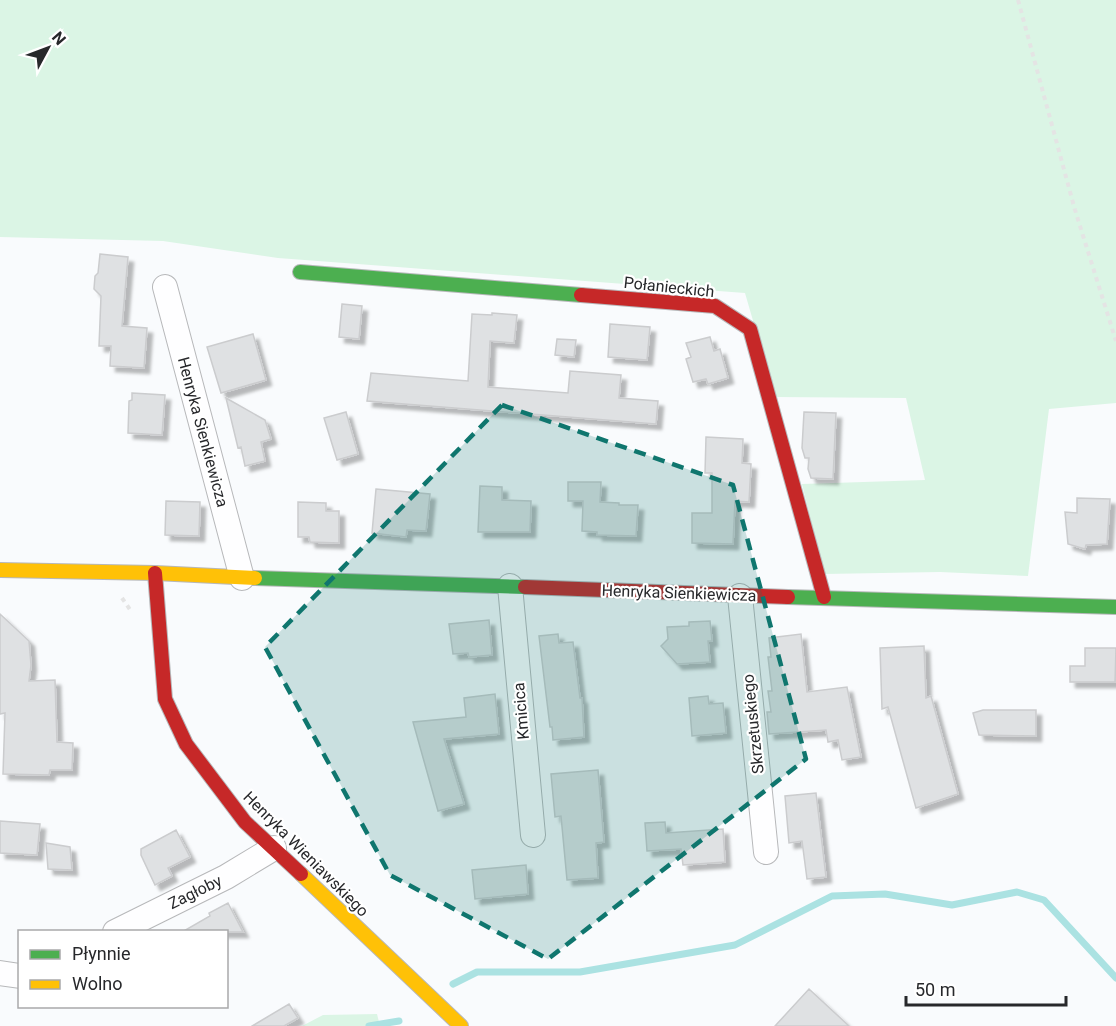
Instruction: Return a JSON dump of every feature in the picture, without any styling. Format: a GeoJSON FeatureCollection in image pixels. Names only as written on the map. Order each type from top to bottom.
{"type":"FeatureCollection","features":[{"type":"Feature","properties":{"kind":"street","name":"Połanieckich"},"geometry":{"type":"LineString","coordinates":[[300,272],[715,306],[750,329],[824,597]]}},
{"type":"Feature","properties":{"kind":"street","name":"Henryka Sienkiewicza"},"geometry":{"type":"LineString","coordinates":[[165,287],[242,578]]}},
{"type":"Feature","properties":{"kind":"street","name":"Henryka Sienkiewicza"},"geometry":{"type":"LineString","coordinates":[[0,570],[155,573],[740,596],[1116,607]]}},
{"type":"Feature","properties":{"kind":"street","name":"Henryka Wieniawskiego"},"geometry":{"type":"LineString","coordinates":[[155,573],[165,699],[186,744],[245,822],[461,1026]]}},
{"type":"Feature","properties":{"kind":"street","name":"Kmicica"},"geometry":{"type":"LineString","coordinates":[[510,586],[533,835]]}},
{"type":"Feature","properties":{"kind":"street","name":"Skrzetuskiego"},"geometry":{"type":"LineString","coordinates":[[740,596],[766,852]]}},
{"type":"Feature","properties":{"kind":"street","name":"Zagłoby"},"geometry":{"type":"LineString","coordinates":[[119,930],[226,877],[274,849]]}},
{"type":"Feature","properties":{"kind":"street"},"geometry":{"type":"LineString","coordinates":[[0,973],[18,976]]}},
{"type":"Feature","properties":{"kind":"path"},"geometry":{"type":"LineString","coordinates":[[1018,0],[1075,210],[1116,341]]}},
{"type":"Feature","properties":{"kind":"highlighted area"},"geometry":{"type":"Polygon","coordinates":[[[502,405],[733,485],[806,759],[548,959],[390,875],[265,647],[502,405]]]}},
{"type":"Feature","properties":{"kind":"green space"},"geometry":{"type":"Polygon","coordinates":[[[0,0],[1116,0],[1116,403],[1049,409],[1028,576],[940,572],[824,574],[802,484],[925,480],[906,398],[775,397],[745,293],[278,258],[163,241],[0,237],[0,0]]]}},
{"type":"Feature","properties":{"kind":"green space"},"geometry":{"type":"Polygon","coordinates":[[[377,1014],[380,1026],[302,1026],[323,1015],[377,1014]]]}},
{"type":"Feature","properties":{"kind":"building"},"geometry":{"type":"Polygon","coordinates":[[[100,254],[128,257],[122,326],[147,328],[144,368],[110,366],[111,346],[99,346],[101,296],[94,289],[100,254]]]}},
{"type":"Feature","properties":{"kind":"building"},"geometry":{"type":"Polygon","coordinates":[[[342,304],[362,306],[359,339],[339,337],[342,304]]]}},
{"type":"Feature","properties":{"kind":"building"},"geometry":{"type":"Polygon","coordinates":[[[492,313],[517,315],[514,343],[490,341],[488,387],[568,393],[570,371],[621,375],[619,398],[658,401],[656,424],[367,401],[371,373],[468,381],[472,314],[492,315],[492,313]]]}},
{"type":"Feature","properties":{"kind":"building"},"geometry":{"type":"Polygon","coordinates":[[[610,324],[650,327],[647,360],[608,357],[610,324]]]}},
{"type":"Feature","properties":{"kind":"building"},"geometry":{"type":"Polygon","coordinates":[[[253,334],[266,380],[221,393],[207,347],[253,334]]]}},
{"type":"Feature","properties":{"kind":"building"},"geometry":{"type":"Polygon","coordinates":[[[710,337],[714,351],[720,349],[728,378],[708,384],[706,379],[693,382],[686,359],[691,357],[686,343],[710,337]]]}},
{"type":"Feature","properties":{"kind":"building"},"geometry":{"type":"Polygon","coordinates":[[[557,339],[576,340],[574,357],[555,355],[557,339]]]}},
{"type":"Feature","properties":{"kind":"building"},"geometry":{"type":"Polygon","coordinates":[[[132,393],[165,395],[162,435],[128,433],[129,401],[132,400],[132,393]]]}},
{"type":"Feature","properties":{"kind":"building"},"geometry":{"type":"Polygon","coordinates":[[[226,398],[265,420],[271,439],[261,442],[265,461],[245,466],[241,447],[238,448],[226,398]]]}},
{"type":"Feature","properties":{"kind":"building"},"geometry":{"type":"Polygon","coordinates":[[[346,412],[358,454],[337,460],[324,418],[346,412]]]}},
{"type":"Feature","properties":{"kind":"building"},"geometry":{"type":"Polygon","coordinates":[[[804,412],[836,413],[833,479],[811,478],[808,469],[809,458],[805,458],[802,448],[804,412]]]}},
{"type":"Feature","properties":{"kind":"building"},"geometry":{"type":"Polygon","coordinates":[[[706,437],[743,439],[742,463],[751,464],[749,502],[735,501],[733,544],[692,543],[692,513],[712,513],[712,473],[705,473],[706,437]]]}},
{"type":"Feature","properties":{"kind":"building"},"geometry":{"type":"Polygon","coordinates":[[[568,482],[601,482],[600,502],[638,505],[636,536],[597,535],[597,532],[582,531],[583,501],[568,501],[568,482]]]}},
{"type":"Feature","properties":{"kind":"building"},"geometry":{"type":"Polygon","coordinates":[[[480,486],[502,487],[502,500],[531,501],[530,532],[478,532],[480,486]]]}},
{"type":"Feature","properties":{"kind":"building"},"geometry":{"type":"Polygon","coordinates":[[[376,489],[430,494],[426,531],[407,530],[406,537],[372,533],[376,489]]]}},
{"type":"Feature","properties":{"kind":"building"},"geometry":{"type":"Polygon","coordinates":[[[1077,498],[1110,499],[1107,544],[1086,545],[1085,549],[1068,544],[1065,512],[1077,513],[1077,498]]]}},
{"type":"Feature","properties":{"kind":"building"},"geometry":{"type":"Polygon","coordinates":[[[166,501],[200,502],[199,536],[165,535],[166,501]]]}},
{"type":"Feature","properties":{"kind":"building"},"geometry":{"type":"Polygon","coordinates":[[[298,502],[326,503],[326,511],[339,511],[339,543],[310,542],[309,537],[298,537],[298,502]]]}},
{"type":"Feature","properties":{"kind":"building"},"geometry":{"type":"Polygon","coordinates":[[[0,614],[29,641],[31,665],[29,681],[55,680],[57,742],[73,743],[72,770],[50,770],[49,775],[3,774],[5,713],[0,714],[0,614]]]}},
{"type":"Feature","properties":{"kind":"building"},"geometry":{"type":"Polygon","coordinates":[[[489,620],[492,655],[469,657],[468,653],[453,654],[449,624],[489,620]]]}},
{"type":"Feature","properties":{"kind":"building"},"geometry":{"type":"Polygon","coordinates":[[[710,621],[712,641],[708,641],[710,662],[677,664],[661,646],[668,639],[667,627],[689,626],[689,622],[710,621]]]}},
{"type":"Feature","properties":{"kind":"building"},"geometry":{"type":"Polygon","coordinates":[[[558,634],[559,643],[573,642],[580,698],[582,698],[584,737],[553,740],[539,636],[558,634]]]}},
{"type":"Feature","properties":{"kind":"building"},"geometry":{"type":"Polygon","coordinates":[[[801,634],[807,692],[847,687],[861,757],[842,760],[838,740],[828,742],[826,730],[769,734],[767,712],[771,712],[768,691],[772,691],[768,657],[771,657],[769,638],[801,634]]]}},
{"type":"Feature","properties":{"kind":"building"},"geometry":{"type":"Polygon","coordinates":[[[924,646],[926,698],[931,696],[958,794],[916,808],[888,707],[882,709],[880,648],[924,646]]]}},
{"type":"Feature","properties":{"kind":"building"},"geometry":{"type":"Polygon","coordinates":[[[1085,648],[1116,648],[1115,682],[1070,682],[1070,666],[1085,666],[1085,648]]]}},
{"type":"Feature","properties":{"kind":"building"},"geometry":{"type":"Polygon","coordinates":[[[495,694],[499,734],[444,739],[464,804],[438,811],[413,722],[466,717],[464,698],[495,694]]]}},
{"type":"Feature","properties":{"kind":"building"},"geometry":{"type":"Polygon","coordinates":[[[708,696],[709,704],[723,703],[726,733],[692,736],[689,698],[708,696]]]}},
{"type":"Feature","properties":{"kind":"building"},"geometry":{"type":"Polygon","coordinates":[[[983,710],[1036,710],[1036,736],[979,735],[973,713],[983,710]]]}},
{"type":"Feature","properties":{"kind":"building"},"geometry":{"type":"Polygon","coordinates":[[[598,770],[604,842],[596,843],[598,878],[567,880],[561,816],[555,817],[551,774],[598,770]]]}},
{"type":"Feature","properties":{"kind":"building"},"geometry":{"type":"Polygon","coordinates":[[[816,793],[826,877],[807,879],[802,841],[789,843],[785,796],[816,793]]]}},
{"type":"Feature","properties":{"kind":"building"},"geometry":{"type":"Polygon","coordinates":[[[0,821],[40,824],[37,855],[0,853],[0,821]]]}},
{"type":"Feature","properties":{"kind":"building"},"geometry":{"type":"Polygon","coordinates":[[[665,822],[666,833],[723,829],[725,862],[683,865],[681,849],[647,851],[645,823],[665,822]]]}},
{"type":"Feature","properties":{"kind":"building"},"geometry":{"type":"Polygon","coordinates":[[[176,830],[190,857],[168,868],[172,876],[155,885],[141,855],[141,849],[176,830]]]}},
{"type":"Feature","properties":{"kind":"building"},"geometry":{"type":"Polygon","coordinates":[[[46,843],[70,847],[72,870],[48,869],[46,843]]]}},
{"type":"Feature","properties":{"kind":"building"},"geometry":{"type":"Polygon","coordinates":[[[526,865],[528,894],[475,899],[472,870],[526,865]]]}},
{"type":"Feature","properties":{"kind":"building"},"geometry":{"type":"Polygon","coordinates":[[[228,903],[243,932],[186,930],[210,916],[209,913],[228,903]]]}},
{"type":"Feature","properties":{"kind":"building"},"geometry":{"type":"Polygon","coordinates":[[[809,989],[849,1026],[775,1026],[809,989]]]}},
{"type":"Feature","properties":{"kind":"building"},"geometry":{"type":"Polygon","coordinates":[[[289,1004],[298,1018],[284,1026],[252,1026],[289,1004]]]}},
{"type":"Feature","properties":{"kind":"waterway"},"geometry":{"type":"LineString","coordinates":[[453,984],[477,972],[580,972],[735,945],[832,896],[885,894],[952,905],[1017,892],[1044,900],[1116,978]]}},
{"type":"Feature","properties":{"kind":"waterway"},"geometry":{"type":"LineString","coordinates":[[369,1026],[399,1021]]}},
{"type":"Feature","properties":{"kind":"traffic: fast"},"geometry":{"type":"LineString","coordinates":[[300,272],[581,295]]}},
{"type":"Feature","properties":{"kind":"traffic: fast"},"geometry":{"type":"LineString","coordinates":[[255,578],[525,587]]}},
{"type":"Feature","properties":{"kind":"traffic: fast"},"geometry":{"type":"LineString","coordinates":[[788,597],[1116,607]]}},
{"type":"Feature","properties":{"kind":"traffic: slow"},"geometry":{"type":"LineString","coordinates":[[0,570],[155,573],[255,578]]}},
{"type":"Feature","properties":{"kind":"traffic: slow"},"geometry":{"type":"LineString","coordinates":[[301,874],[461,1026]]}},
{"type":"Feature","properties":{"kind":"traffic: jam"},"geometry":{"type":"LineString","coordinates":[[581,295],[715,306],[750,329],[824,597]]}},
{"type":"Feature","properties":{"kind":"traffic: jam"},"geometry":{"type":"LineString","coordinates":[[155,573],[165,699],[186,744],[245,822],[301,874]]}},
{"type":"Feature","properties":{"kind":"traffic: jam"},"geometry":{"type":"LineString","coordinates":[[525,587],[788,597]]}}]}
